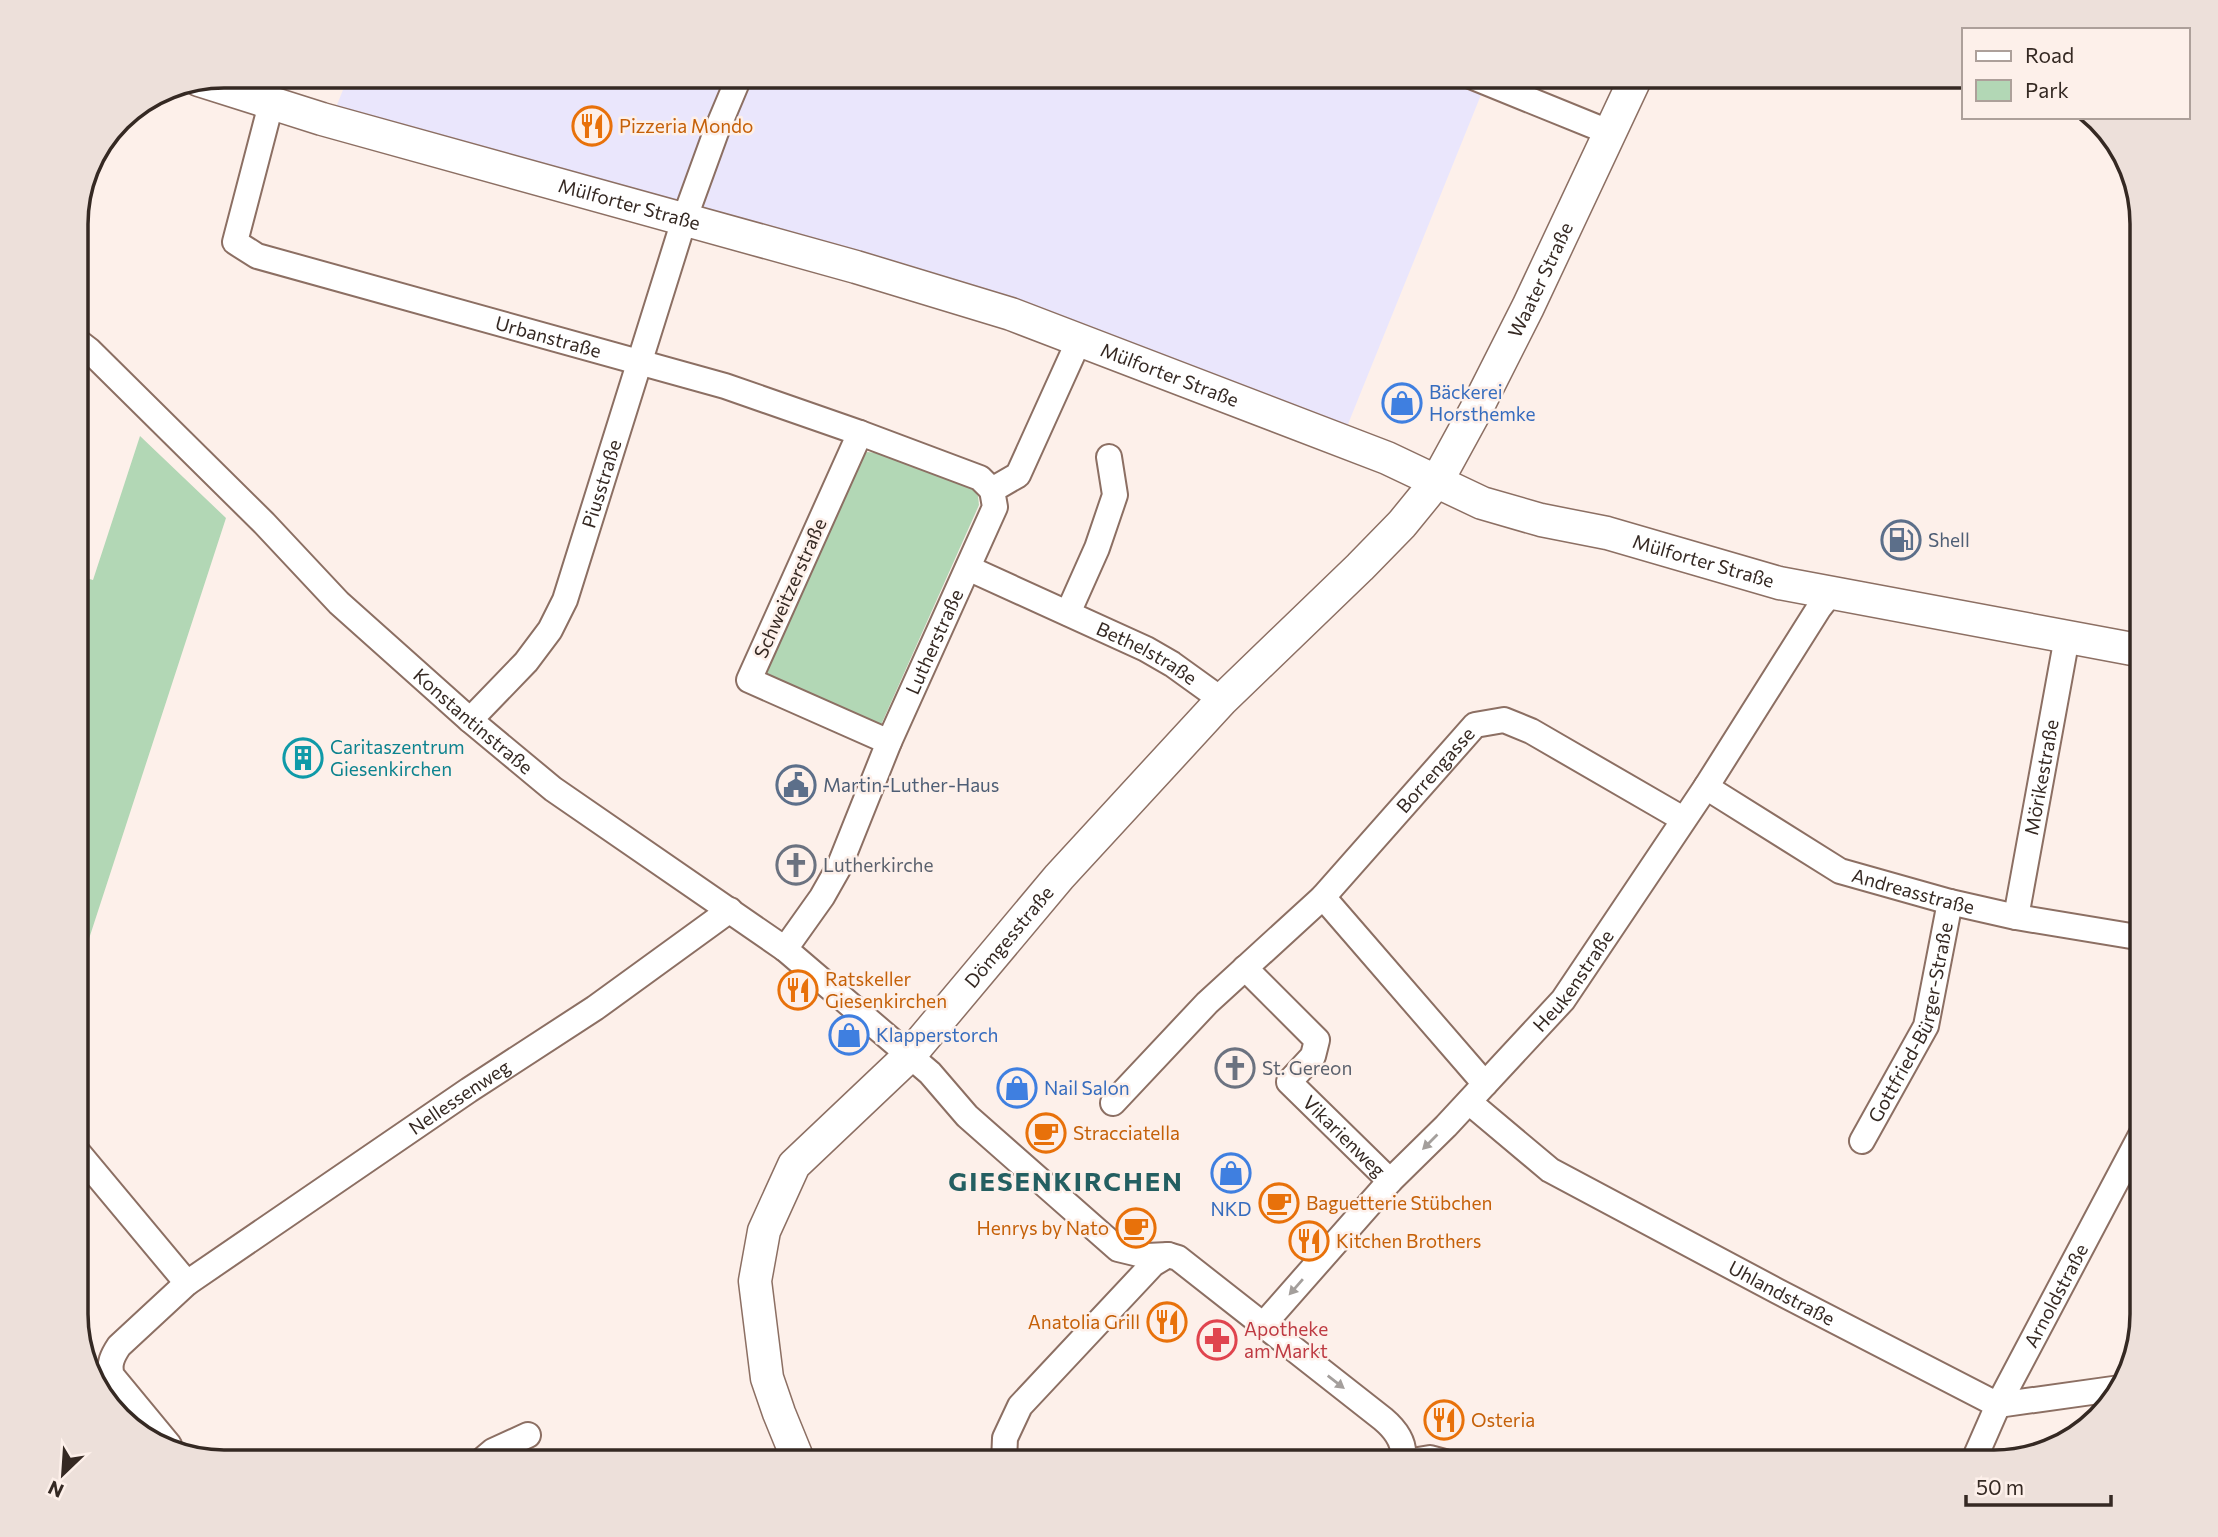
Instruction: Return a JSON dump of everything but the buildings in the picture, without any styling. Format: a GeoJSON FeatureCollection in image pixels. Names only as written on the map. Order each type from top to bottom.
{"type":"FeatureCollection","features":[{"type":"Feature","properties":{"kind":"main road","name":"Mülforter Straße"},"geometry":{"type":"LineString","coordinates":[[223,88],[271,104],[940,291],[1080,338],[1387,457],[1482,503],[1541,520],[1607,533],[1768,581],[2130,649]]}},
{"type":"Feature","properties":{"kind":"main road","name":"Waater Straße"},"geometry":{"type":"LineString","coordinates":[[1437,481],[1492,379],[1631,88]]}},
{"type":"Feature","properties":{"kind":"main road","name":"Dömgesstraße"},"geometry":{"type":"LineString","coordinates":[[794,1450],[779,1413],[765,1366],[755,1282],[764,1231],[794,1165],[920,1064],[1059,877],[1222,700],[1402,524],[1437,481]]}},
{"type":"Feature","properties":{"kind":"street","name":"Piusstraße"},"geometry":{"type":"LineString","coordinates":[[470,720],[526,662],[550,630],[565,600],[684,220],[735,88]]}},
{"type":"Feature","properties":{"kind":"street"},"geometry":{"type":"LineString","coordinates":[[1500,88],[1611,133]]}},
{"type":"Feature","properties":{"kind":"street","name":"Urbanstraße"},"geometry":{"type":"LineString","coordinates":[[271,104],[235,242],[257,256],[724,386],[980,478],[992,490]]}},
{"type":"Feature","properties":{"kind":"street"},"geometry":{"type":"LineString","coordinates":[[992,490],[1018,475],[1080,338]]}},
{"type":"Feature","properties":{"kind":"street","name":"Konstantinstraße"},"geometry":{"type":"LineString","coordinates":[[88,349],[236,495],[339,603],[470,720],[553,789],[785,949],[920,1064],[967,1116],[1118,1249],[1147,1256],[1168,1255]]}},
{"type":"Feature","properties":{"kind":"street","name":"Schweitzerstraße"},"geometry":{"type":"LineString","coordinates":[[860,433],[749,680],[890,742]]}},
{"type":"Feature","properties":{"kind":"street"},"geometry":{"type":"LineString","coordinates":[[1068,613],[1097,548],[1115,495],[1110,457]]}},
{"type":"Feature","properties":{"kind":"street","name":"Lutherstraße"},"geometry":{"type":"LineString","coordinates":[[785,949],[822,897],[839,867],[890,742],[995,506],[992,490]]}},
{"type":"Feature","properties":{"kind":"street","name":"Bethelstraße"},"geometry":{"type":"LineString","coordinates":[[968,568],[1146,649],[1222,700]]}},
{"type":"Feature","properties":{"kind":"street","name":"Heukenstraße"},"geometry":{"type":"LineString","coordinates":[[1263,1325],[1390,1181],[1469,1102],[1563,1000],[1706,787],[1830,594]]}},
{"type":"Feature","properties":{"kind":"street","name":"Mörikestraße"},"geometry":{"type":"LineString","coordinates":[[2016,917],[2067,638]]}},
{"type":"Feature","properties":{"kind":"street","name":"Borrengasse"},"geometry":{"type":"LineString","coordinates":[[1113,1103],[1207,1003],[1323,897],[1475,725],[1504,720],[1531,731],[1683,819]]}},
{"type":"Feature","properties":{"kind":"street","name":"Andreasstraße"},"geometry":{"type":"LineString","coordinates":[[1706,787],[1840,871],[1950,902],[2016,917],[2130,936]]}},
{"type":"Feature","properties":{"kind":"street"},"geometry":{"type":"LineString","coordinates":[[1323,897],[1485,1084]]}},
{"type":"Feature","properties":{"kind":"street","name":"Gottfried-Bürger-Straße"},"geometry":{"type":"LineString","coordinates":[[1862,1142],[1926,1026],[1950,902]]}},
{"type":"Feature","properties":{"kind":"street","name":"Nellessenweg"},"geometry":{"type":"LineString","coordinates":[[159,1433],[112,1376],[110,1366],[113,1355],[120,1346],[187,1283],[469,1090],[595,1008],[730,910]]}},
{"type":"Feature","properties":{"kind":"street","name":"Vikarienweg"},"geometry":{"type":"LineString","coordinates":[[1245,968],[1317,1040],[1313,1056],[1289,1082],[1390,1181]]}},
{"type":"Feature","properties":{"kind":"street","name":"Uhlandstraße"},"geometry":{"type":"LineString","coordinates":[[1469,1102],[1550,1170],[1777,1292],[1997,1405]]}},
{"type":"Feature","properties":{"kind":"street","name":"Arnoldstraße"},"geometry":{"type":"LineString","coordinates":[[1978,1450],[1997,1405],[2130,1155]]}},
{"type":"Feature","properties":{"kind":"street"},"geometry":{"type":"LineString","coordinates":[[88,1164],[187,1283]]}},
{"type":"Feature","properties":{"kind":"street"},"geometry":{"type":"LineString","coordinates":[[1004,1450],[1004,1438],[1020,1406],[1153,1264],[1168,1255],[1178,1258],[1392,1427],[1404,1450]]}},
{"type":"Feature","properties":{"kind":"street"},"geometry":{"type":"LineString","coordinates":[[1997,1405],[2107,1390]]}},
{"type":"Feature","properties":{"kind":"street"},"geometry":{"type":"LineString","coordinates":[[495,1450],[528,1435]]}},
{"type":"Feature","properties":{"kind":"shaded area"},"geometry":{"type":"Polygon","coordinates":[[[344,88],[1484,88],[1342,439],[1079,340],[330,122],[344,88]]]}},
{"type":"Feature","properties":{"kind":"green space"},"geometry":{"type":"Polygon","coordinates":[[[140,436],[226,518],[88,942],[88,579],[93,580],[140,436]]]}},
{"type":"Feature","properties":{"kind":"green space"},"geometry":{"type":"Polygon","coordinates":[[[878,453],[973,489],[978,496],[979,505],[881,725],[873,728],[773,683],[764,669],[863,454],[878,453]]]}},
{"type":"Feature","properties":{"kind":"place","name":"Pizzeria Mondo"},"geometry":{"type":"Point","coordinates":[592,126]}},
{"type":"Feature","properties":{"kind":"place","name":"Bäckerei Horsthemke"},"geometry":{"type":"Point","coordinates":[1402,403]}},
{"type":"Feature","properties":{"kind":"place","name":"Shell"},"geometry":{"type":"Point","coordinates":[1901,540]}},
{"type":"Feature","properties":{"kind":"place","name":"Caritaszentrum Giesenkirchen"},"geometry":{"type":"Point","coordinates":[303,758]}},
{"type":"Feature","properties":{"kind":"place","name":"Martin-Luther-Haus"},"geometry":{"type":"Point","coordinates":[796,785]}},
{"type":"Feature","properties":{"kind":"place","name":"Lutherkirche"},"geometry":{"type":"Point","coordinates":[796,865]}},
{"type":"Feature","properties":{"kind":"place","name":"Ratskeller Giesenkirchen"},"geometry":{"type":"Point","coordinates":[798,990]}},
{"type":"Feature","properties":{"kind":"place","name":"Klapperstorch"},"geometry":{"type":"Point","coordinates":[849,1035]}},
{"type":"Feature","properties":{"kind":"place","name":"St. Gereon"},"geometry":{"type":"Point","coordinates":[1235,1068]}},
{"type":"Feature","properties":{"kind":"place","name":"Nail Salon"},"geometry":{"type":"Point","coordinates":[1017,1088]}},
{"type":"Feature","properties":{"kind":"place","name":"Stracciatella"},"geometry":{"type":"Point","coordinates":[1046,1133]}},
{"type":"Feature","properties":{"kind":"place","name":"NKD"},"geometry":{"type":"Point","coordinates":[1231,1173]}},
{"type":"Feature","properties":{"kind":"place","name":"Baguetterie Stübchen"},"geometry":{"type":"Point","coordinates":[1279,1203]}},
{"type":"Feature","properties":{"kind":"place","name":"Henrys by Nato"},"geometry":{"type":"Point","coordinates":[1136,1228]}},
{"type":"Feature","properties":{"kind":"place","name":"Kitchen Brothers"},"geometry":{"type":"Point","coordinates":[1309,1241]}},
{"type":"Feature","properties":{"kind":"place","name":"Anatolia Grill"},"geometry":{"type":"Point","coordinates":[1167,1322]}},
{"type":"Feature","properties":{"kind":"place","name":"Apotheke am Markt"},"geometry":{"type":"Point","coordinates":[1217,1340]}},
{"type":"Feature","properties":{"kind":"place","name":"Osteria"},"geometry":{"type":"Point","coordinates":[1444,1420]}},
{"type":"Feature","properties":{"kind":"district","name":"GIESENKIRCHEN"},"geometry":{"type":"Point","coordinates":[1066,1182]}}]}
